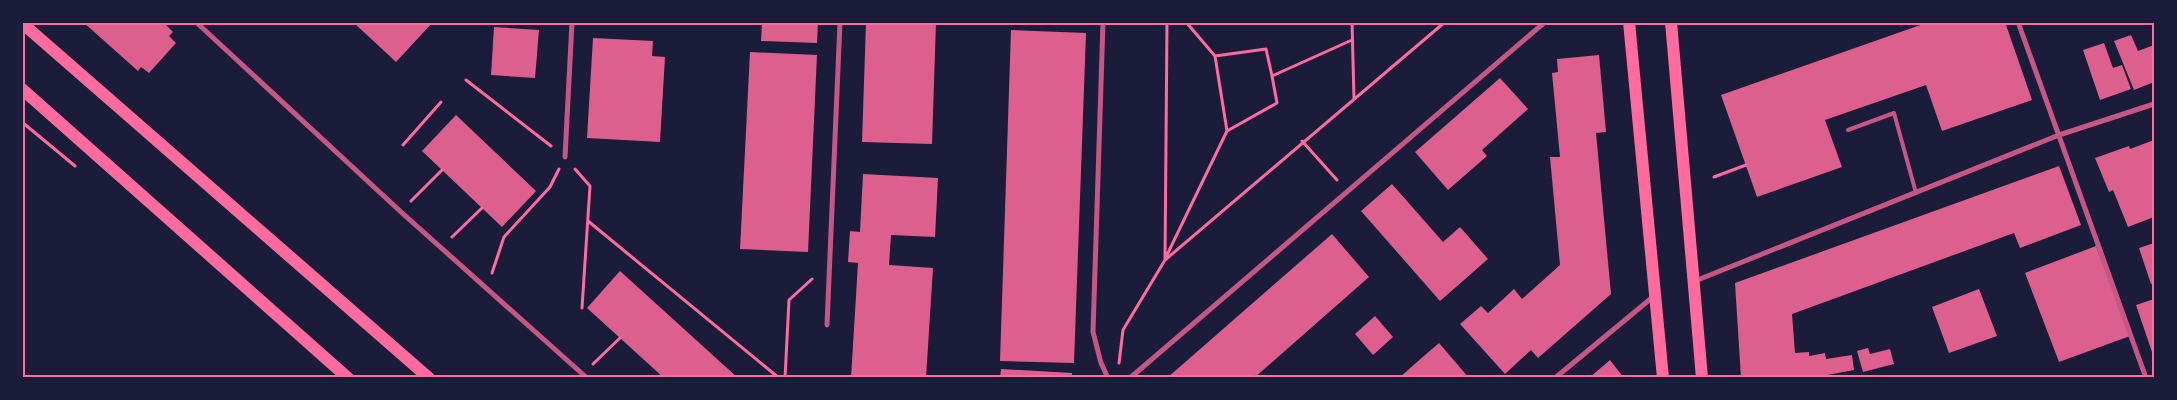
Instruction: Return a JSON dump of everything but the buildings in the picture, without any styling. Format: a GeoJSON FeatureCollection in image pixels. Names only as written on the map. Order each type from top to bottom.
{"type":"FeatureCollection","features":[{"type":"Feature","properties":{"kind":"main road"},"geometry":{"type":"LineString","coordinates":[[1629,22],[1663,378]]}},
{"type":"Feature","properties":{"kind":"main road"},"geometry":{"type":"LineString","coordinates":[[1671,22],[1692,282],[1702,378]]}},
{"type":"Feature","properties":{"kind":"main road"},"geometry":{"type":"LineString","coordinates":[[22,23],[429,378]]}},
{"type":"Feature","properties":{"kind":"main road"},"geometry":{"type":"LineString","coordinates":[[22,89],[348,378]]}},
{"type":"Feature","properties":{"kind":"street"},"geometry":{"type":"LineString","coordinates":[[196,22],[401,212],[585,376]]}},
{"type":"Feature","properties":{"kind":"street"},"geometry":{"type":"LineString","coordinates":[[565,157],[572,22]]}},
{"type":"Feature","properties":{"kind":"street"},"geometry":{"type":"LineString","coordinates":[[826,325],[840,22]]}},
{"type":"Feature","properties":{"kind":"street"},"geometry":{"type":"LineString","coordinates":[[1103,22],[1092,332],[1101,363],[1108,378]]}},
{"type":"Feature","properties":{"kind":"street"},"geometry":{"type":"LineString","coordinates":[[1130,378],[1545,22]]}},
{"type":"Feature","properties":{"kind":"street"},"geometry":{"type":"LineString","coordinates":[[2018,22],[2146,378]]}},
{"type":"Feature","properties":{"kind":"street"},"geometry":{"type":"LineString","coordinates":[[1692,282],[2059,135],[2154,104]]}},
{"type":"Feature","properties":{"kind":"street"},"geometry":{"type":"LineString","coordinates":[[1555,378],[1654,296]]}},
{"type":"Feature","properties":{"kind":"lane"},"geometry":{"type":"LineString","coordinates":[[1848,130],[1894,113],[1916,193]]}},
{"type":"Feature","properties":{"kind":"path"},"geometry":{"type":"LineString","coordinates":[[1165,260],[1167,22]]}},
{"type":"Feature","properties":{"kind":"path"},"geometry":{"type":"LineString","coordinates":[[1186,22],[1214,56],[1227,131]]}},
{"type":"Feature","properties":{"kind":"path"},"geometry":{"type":"LineString","coordinates":[[1352,22],[1354,99]]}},
{"type":"Feature","properties":{"kind":"path"},"geometry":{"type":"LineString","coordinates":[[1165,260],[1444,22]]}},
{"type":"Feature","properties":{"kind":"path"},"geometry":{"type":"LineString","coordinates":[[1272,76],[1352,40]]}},
{"type":"Feature","properties":{"kind":"path"},"geometry":{"type":"LineString","coordinates":[[1118,368],[1124,330],[1165,260],[1227,131],[1277,102],[1266,49],[1214,56]]}},
{"type":"Feature","properties":{"kind":"path"},"geometry":{"type":"LineString","coordinates":[[466,80],[565,157],[590,186],[582,308]]}},
{"type":"Feature","properties":{"kind":"path"},"geometry":{"type":"LineString","coordinates":[[403,145],[441,102]]}},
{"type":"Feature","properties":{"kind":"path"},"geometry":{"type":"LineString","coordinates":[[22,122],[75,166]]}},
{"type":"Feature","properties":{"kind":"path"},"geometry":{"type":"LineString","coordinates":[[1302,142],[1347,191]]}},
{"type":"Feature","properties":{"kind":"path"},"geometry":{"type":"LineString","coordinates":[[487,289],[504,237],[550,187],[565,157]]}},
{"type":"Feature","properties":{"kind":"path"},"geometry":{"type":"LineString","coordinates":[[1714,177],[1746,165]]}},
{"type":"Feature","properties":{"kind":"path"},"geometry":{"type":"LineString","coordinates":[[401,212],[442,170]]}},
{"type":"Feature","properties":{"kind":"path"},"geometry":{"type":"LineString","coordinates":[[441,247],[482,208]]}},
{"type":"Feature","properties":{"kind":"path"},"geometry":{"type":"LineString","coordinates":[[588,221],[778,378]]}},
{"type":"Feature","properties":{"kind":"path"},"geometry":{"type":"LineString","coordinates":[[785,378],[789,300],[829,264]]}},
{"type":"Feature","properties":{"kind":"path"},"geometry":{"type":"LineString","coordinates":[[585,376],[620,338]]}}]}
